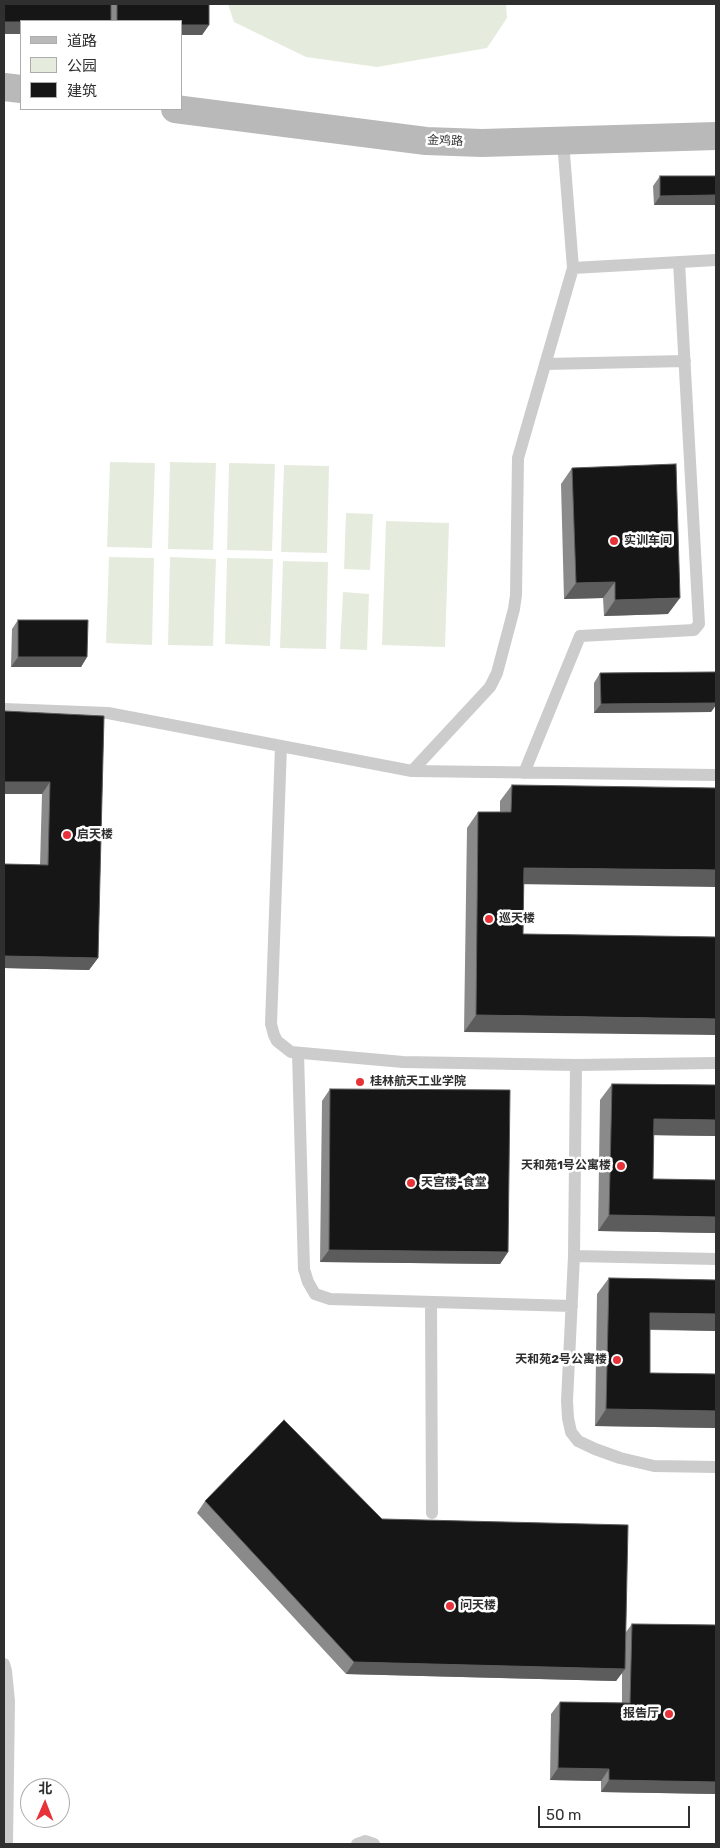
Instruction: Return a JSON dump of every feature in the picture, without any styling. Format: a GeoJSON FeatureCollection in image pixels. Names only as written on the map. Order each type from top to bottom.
{"type":"FeatureCollection","features":[{"type":"Feature","properties":{"kind":"main road"},"geometry":{"type":"LineString","coordinates":[[4,87],[20,89]]}},
{"type":"Feature","properties":{"kind":"main road","name":"金鸡路"},"geometry":{"type":"LineString","coordinates":[[182,110],[426,141],[482,142],[716,136]]}},
{"type":"Feature","properties":{"kind":"lane"},"geometry":{"type":"LineString","coordinates":[[412,771],[490,688],[497,673],[514,609],[516,595],[518,458],[573,268],[563,140]]}},
{"type":"Feature","properties":{"kind":"lane"},"geometry":{"type":"LineString","coordinates":[[573,268],[716,260]]}},
{"type":"Feature","properties":{"kind":"lane"},"geometry":{"type":"LineString","coordinates":[[524,772],[580,636],[694,630],[699,624],[679,262]]}},
{"type":"Feature","properties":{"kind":"lane"},"geometry":{"type":"LineString","coordinates":[[545,364],[684,361]]}},
{"type":"Feature","properties":{"kind":"lane"},"geometry":{"type":"LineString","coordinates":[[4,709],[108,713],[412,771],[716,775]]}},
{"type":"Feature","properties":{"kind":"lane"},"geometry":{"type":"LineString","coordinates":[[282,746],[271,1024],[277,1041],[291,1052],[403,1062],[576,1066],[716,1063]]}},
{"type":"Feature","properties":{"kind":"lane"},"geometry":{"type":"LineString","coordinates":[[298,1053],[304,1269],[311,1289],[321,1297],[330,1299],[572,1306]]}},
{"type":"Feature","properties":{"kind":"lane"},"geometry":{"type":"LineString","coordinates":[[576,1066],[574,1256],[567,1401],[569,1425],[578,1441],[620,1458],[654,1466],[716,1467]]}},
{"type":"Feature","properties":{"kind":"lane"},"geometry":{"type":"LineString","coordinates":[[574,1256],[716,1259]]}},
{"type":"Feature","properties":{"kind":"lane"},"geometry":{"type":"LineString","coordinates":[[431,1302],[432,1513]]}},
{"type":"Feature","properties":{"kind":"lane"},"geometry":{"type":"LineString","coordinates":[[4,1664],[9,1701],[6,1844]]}},
{"type":"Feature","properties":{"kind":"green space"},"geometry":{"type":"Polygon","coordinates":[[[228,4],[506,4],[507,18],[487,48],[377,67],[306,57],[234,22],[228,4]]]}},
{"type":"Feature","properties":{"kind":"green space"},"geometry":{"type":"Polygon","coordinates":[[[110,462],[155,463],[152,548],[107,547],[110,462]]]}},
{"type":"Feature","properties":{"kind":"green space"},"geometry":{"type":"Polygon","coordinates":[[[170,462],[216,463],[213,550],[168,549],[170,462]]]}},
{"type":"Feature","properties":{"kind":"green space"},"geometry":{"type":"Polygon","coordinates":[[[229,463],[275,464],[272,551],[227,550],[229,463]]]}},
{"type":"Feature","properties":{"kind":"green space"},"geometry":{"type":"Polygon","coordinates":[[[284,465],[329,466],[327,553],[281,552],[284,465]]]}},
{"type":"Feature","properties":{"kind":"green space"},"geometry":{"type":"Polygon","coordinates":[[[346,513],[373,514],[370,570],[344,569],[346,513]]]}},
{"type":"Feature","properties":{"kind":"green space"},"geometry":{"type":"Polygon","coordinates":[[[386,521],[449,523],[445,647],[382,645],[386,521]]]}},
{"type":"Feature","properties":{"kind":"green space"},"geometry":{"type":"Polygon","coordinates":[[[109,557],[154,558],[152,645],[106,643],[109,557]]]}},
{"type":"Feature","properties":{"kind":"green space"},"geometry":{"type":"Polygon","coordinates":[[[170,557],[216,559],[213,646],[168,645],[170,557]]]}},
{"type":"Feature","properties":{"kind":"green space"},"geometry":{"type":"Polygon","coordinates":[[[227,558],[273,559],[270,646],[225,644],[227,558]]]}},
{"type":"Feature","properties":{"kind":"green space"},"geometry":{"type":"Polygon","coordinates":[[[283,561],[328,562],[326,649],[280,648],[283,561]]]}},
{"type":"Feature","properties":{"kind":"green space"},"geometry":{"type":"Polygon","coordinates":[[[343,592],[369,594],[367,650],[340,649],[343,592]]]}},
{"type":"Feature","properties":{"kind":"building"},"geometry":{"type":"Polygon","coordinates":[[[4,4],[111,4],[111,20],[20,20],[20,22],[4,22],[4,4]]]}},
{"type":"Feature","properties":{"kind":"building"},"geometry":{"type":"Polygon","coordinates":[[[117,4],[209,4],[209,25],[182,25],[182,20],[117,20],[117,4]]]}},
{"type":"Feature","properties":{"kind":"building"},"geometry":{"type":"Polygon","coordinates":[[[660,176],[716,176],[716,195],[660,196],[660,176]]]}},
{"type":"Feature","properties":{"kind":"building","name":"实训车间"},"geometry":{"type":"Polygon","coordinates":[[[676,464],[680,598],[615,600],[615,582],[576,583],[572,468],[676,464]]]}},
{"type":"Feature","properties":{"kind":"building"},"geometry":{"type":"Polygon","coordinates":[[[18,620],[88,620],[87,657],[18,657],[18,620]]]}},
{"type":"Feature","properties":{"kind":"building"},"geometry":{"type":"Polygon","coordinates":[[[716,672],[716,703],[601,704],[600,673],[716,672]]]}},
{"type":"Feature","properties":{"kind":"building","name":"启天楼"},"geometry":{"type":"Polygon","coordinates":[[[4,711],[104,716],[98,958],[4,956],[4,864],[48,865],[50,782],[4,782],[4,711]]]}},
{"type":"Feature","properties":{"kind":"building","name":"巡天楼"},"geometry":{"type":"Polygon","coordinates":[[[512,785],[716,788],[716,870],[524,868],[523,934],[716,937],[716,1019],[476,1015],[478,812],[511,812],[512,785]]]}},
{"type":"Feature","properties":{"kind":"building","name":"天和苑1号公寓楼"},"geometry":{"type":"Polygon","coordinates":[[[612,1084],[716,1085],[716,1120],[654,1119],[653,1179],[716,1180],[716,1217],[609,1215],[612,1084]]]}},
{"type":"Feature","properties":{"kind":"building","name":"天宫楼-食堂"},"geometry":{"type":"Polygon","coordinates":[[[330,1089],[510,1090],[508,1252],[329,1250],[330,1089]]]}},
{"type":"Feature","properties":{"kind":"building","name":"天和苑2号公寓楼"},"geometry":{"type":"Polygon","coordinates":[[[609,1278],[716,1280],[716,1314],[650,1313],[650,1373],[716,1374],[716,1411],[606,1409],[609,1278]]]}},
{"type":"Feature","properties":{"kind":"building","name":"问天楼"},"geometry":{"type":"Polygon","coordinates":[[[284,1420],[382,1519],[628,1525],[625,1669],[354,1662],[205,1501],[284,1420]]]}},
{"type":"Feature","properties":{"kind":"building","name":"报告厅"},"geometry":{"type":"Polygon","coordinates":[[[632,1624],[716,1625],[716,1782],[609,1780],[609,1769],[558,1768],[560,1702],[630,1703],[632,1624]]]}},
{"type":"Feature","properties":{"kind":"place","name":"实训车间"},"geometry":{"type":"Point","coordinates":[614,541]}},
{"type":"Feature","properties":{"kind":"place","name":"启天楼"},"geometry":{"type":"Point","coordinates":[67,835]}},
{"type":"Feature","properties":{"kind":"place","name":"巡天楼"},"geometry":{"type":"Point","coordinates":[489,919]}},
{"type":"Feature","properties":{"kind":"place","name":"桂林航天工业学院"},"geometry":{"type":"Point","coordinates":[360,1082]}},
{"type":"Feature","properties":{"kind":"place","name":"天和苑1号公寓楼"},"geometry":{"type":"Point","coordinates":[621,1166]}},
{"type":"Feature","properties":{"kind":"place","name":"天宫楼-食堂"},"geometry":{"type":"Point","coordinates":[411,1183]}},
{"type":"Feature","properties":{"kind":"place","name":"天和苑2号公寓楼"},"geometry":{"type":"Point","coordinates":[617,1360]}},
{"type":"Feature","properties":{"kind":"place","name":"问天楼"},"geometry":{"type":"Point","coordinates":[450,1606]}},
{"type":"Feature","properties":{"kind":"place","name":"报告厅"},"geometry":{"type":"Point","coordinates":[669,1714]}}]}
